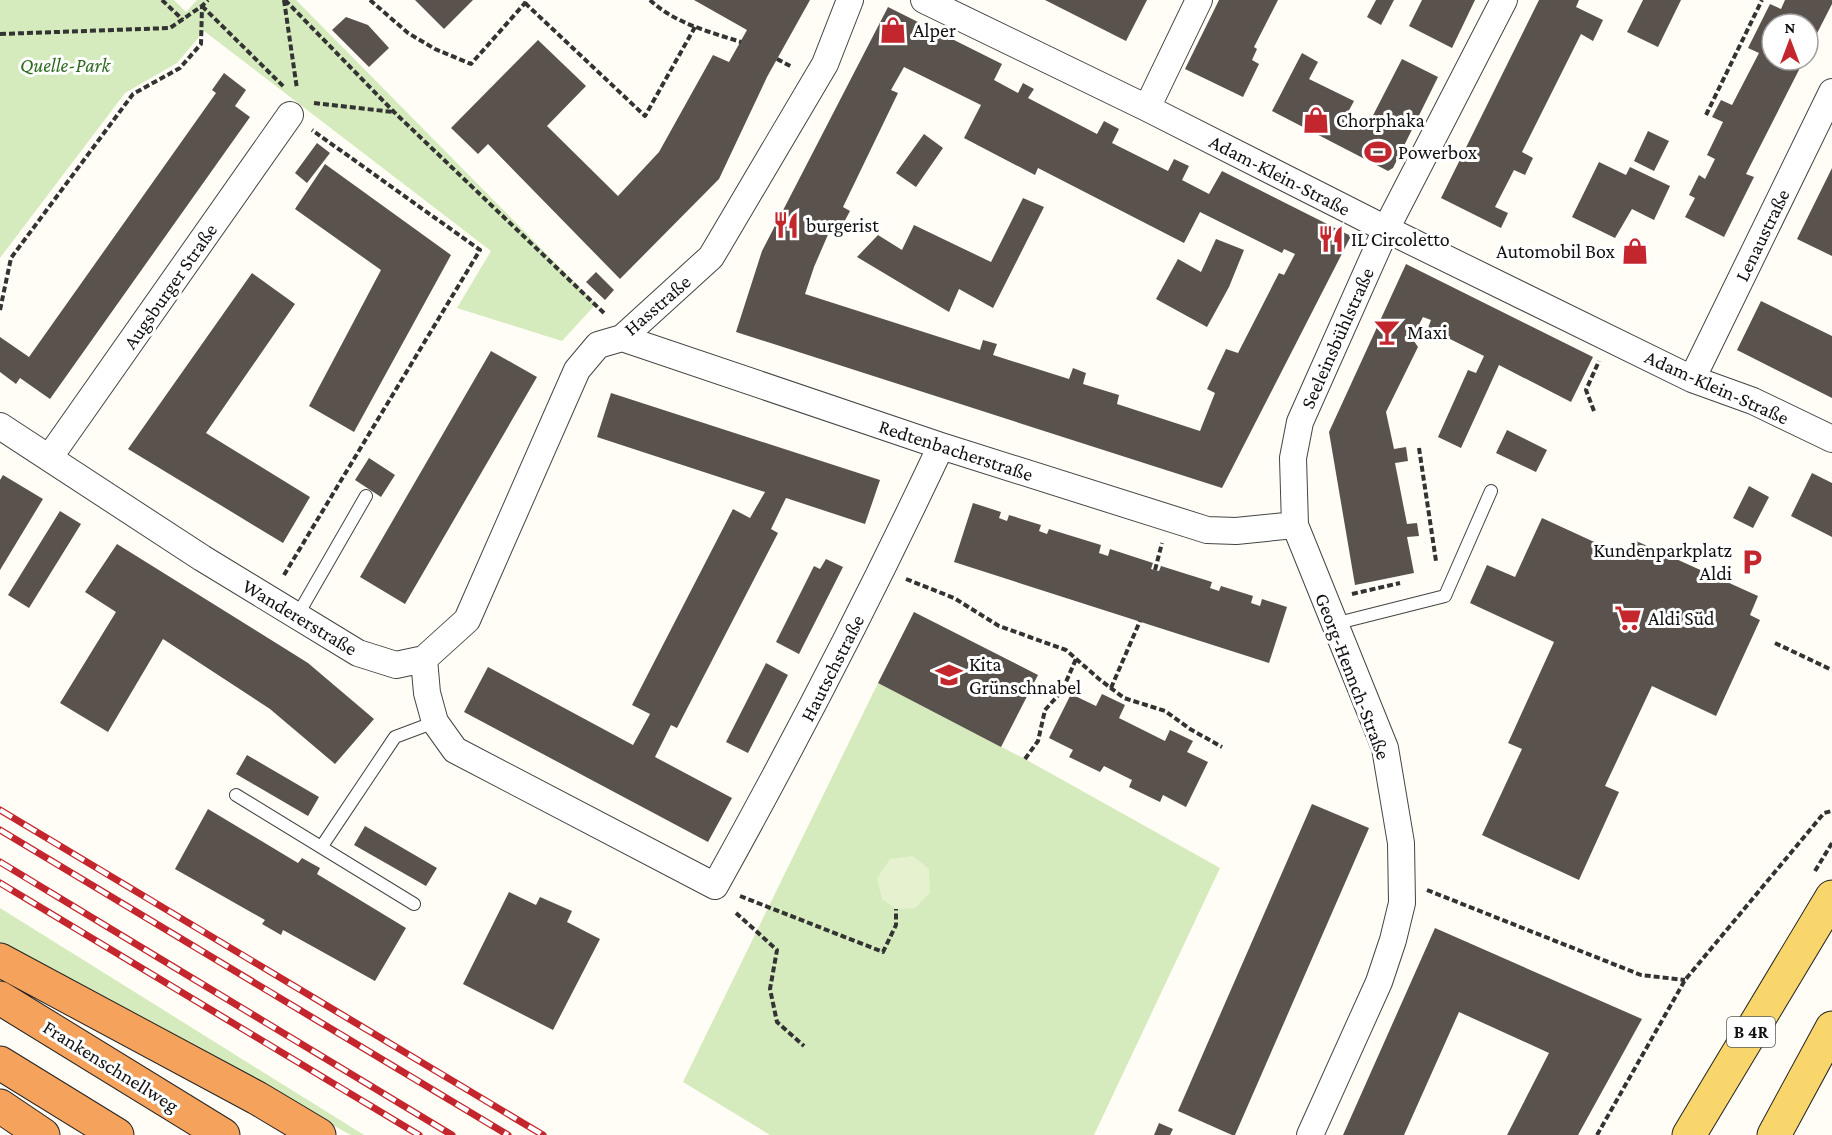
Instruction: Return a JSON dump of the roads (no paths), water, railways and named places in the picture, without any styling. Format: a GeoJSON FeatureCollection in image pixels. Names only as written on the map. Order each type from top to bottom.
{"type":"FeatureCollection","features":[{"type":"Feature","properties":{"kind":"highway"},"geometry":{"type":"LineString","coordinates":[[0,960],[257,1098],[319,1135]]}},
{"type":"Feature","properties":{"kind":"highway","name":"Frankenschnellweg"},"geometry":{"type":"LineString","coordinates":[[0,998],[222,1135]]}},
{"type":"Feature","properties":{"kind":"highway"},"geometry":{"type":"LineString","coordinates":[[0,1063],[117,1135]]}},
{"type":"Feature","properties":{"kind":"highway"},"geometry":{"type":"LineString","coordinates":[[0,1106],[43,1135]]}},
{"type":"Feature","properties":{"kind":"main road","name":"B 4R"},"geometry":{"type":"LineString","coordinates":[[1689,1135],[1832,897]]}},
{"type":"Feature","properties":{"kind":"main road"},"geometry":{"type":"LineString","coordinates":[[1774,1135],[1832,1028]]}},
{"type":"Feature","properties":{"kind":"street","name":"Hasstraße"},"geometry":{"type":"LineString","coordinates":[[424,659],[467,620],[577,370],[598,345],[622,338],[711,257],[825,64],[850,0]]}},
{"type":"Feature","properties":{"kind":"street","name":"Adam-Klein-Straße"},"geometry":{"type":"LineString","coordinates":[[924,0],[1147,108],[1609,339],[1692,379],[1753,401],[1832,439]]}},
{"type":"Feature","properties":{"kind":"street"},"geometry":{"type":"LineString","coordinates":[[1147,108],[1199,0]]}},
{"type":"Feature","properties":{"kind":"street","name":"Seeleinsbühlstraße"},"geometry":{"type":"LineString","coordinates":[[1296,525],[1293,458],[1300,422],[1386,229],[1504,0]]}},
{"type":"Feature","properties":{"kind":"street","name":"Lenaustraße"},"geometry":{"type":"LineString","coordinates":[[1692,379],[1832,92]]}},
{"type":"Feature","properties":{"kind":"street","name":"Augsburger Straße"},"geometry":{"type":"LineString","coordinates":[[49,458],[294,108]]}},
{"type":"Feature","properties":{"kind":"street","name":"Redtenbacherstraße"},"geometry":{"type":"LineString","coordinates":[[622,338],[941,446],[1207,530],[1236,531],[1296,525]]}},
{"type":"Feature","properties":{"kind":"street","name":"Wandererstraße"},"geometry":{"type":"LineString","coordinates":[[2,432],[49,458],[269,600],[358,653],[396,665],[424,659]]}},
{"type":"Feature","properties":{"kind":"street","name":"Hautschstraße"},"geometry":{"type":"LineString","coordinates":[[435,722],[455,750],[715,886],[883,569],[941,446]]}},
{"type":"Feature","properties":{"kind":"street","name":"Georg-Hennch-Straße"},"geometry":{"type":"LineString","coordinates":[[1296,525],[1385,748],[1401,843],[1402,880],[1402,903],[1379,982],[1310,1135]]}},
{"type":"Feature","properties":{"kind":"street"},"geometry":{"type":"LineString","coordinates":[[424,659],[428,693],[435,722]]}},
{"type":"Feature","properties":{"kind":"lane"},"geometry":{"type":"LineString","coordinates":[[1334,624],[1445,596],[1491,491]]}},
{"type":"Feature","properties":{"kind":"lane"},"geometry":{"type":"LineString","coordinates":[[297,616],[366,496]]}},
{"type":"Feature","properties":{"kind":"lane"},"geometry":{"type":"LineString","coordinates":[[322,846],[395,737],[435,722]]}},
{"type":"Feature","properties":{"kind":"lane"},"geometry":{"type":"LineString","coordinates":[[236,795],[414,904]]}},
{"type":"Feature","properties":{"kind":"railway"},"geometry":{"type":"LineString","coordinates":[[0,810],[543,1135]]}},
{"type":"Feature","properties":{"kind":"railway"},"geometry":{"type":"LineString","coordinates":[[0,830],[508,1135]]}},
{"type":"Feature","properties":{"kind":"railway"},"geometry":{"type":"LineString","coordinates":[[0,862],[452,1135]]}},
{"type":"Feature","properties":{"kind":"railway"},"geometry":{"type":"LineString","coordinates":[[0,883],[419,1135]]}},
{"type":"Feature","properties":{"kind":"place","name":"Alper"},"geometry":{"type":"Point","coordinates":[893,30]}},
{"type":"Feature","properties":{"kind":"place","name":"Chorphaka"},"geometry":{"type":"Point","coordinates":[1316,120]}},
{"type":"Feature","properties":{"kind":"place","name":"Powerbox"},"geometry":{"type":"Point","coordinates":[1378,152]}},
{"type":"Feature","properties":{"kind":"place","name":"burgerist"},"geometry":{"type":"Point","coordinates":[786,225]}},
{"type":"Feature","properties":{"kind":"place","name":"IL Circoletto"},"geometry":{"type":"Point","coordinates":[1331,239]}},
{"type":"Feature","properties":{"kind":"place","name":"Automobil Box"},"geometry":{"type":"Point","coordinates":[1635,251]}},
{"type":"Feature","properties":{"kind":"place","name":"Maxi"},"geometry":{"type":"Point","coordinates":[1387,332]}},
{"type":"Feature","properties":{"kind":"place","name":"Kundenparkplatz Aldi"},"geometry":{"type":"Point","coordinates":[1752,562]}},
{"type":"Feature","properties":{"kind":"place","name":"Aldi Süd"},"geometry":{"type":"Point","coordinates":[1628,618]}},
{"type":"Feature","properties":{"kind":"place","name":"Kita Grünschnabel"},"geometry":{"type":"Point","coordinates":[949,675]}},
{"type":"Feature","properties":{"kind":"park label","name":"Quelle-Park"},"geometry":{"type":"Point","coordinates":[65,65]}}]}
